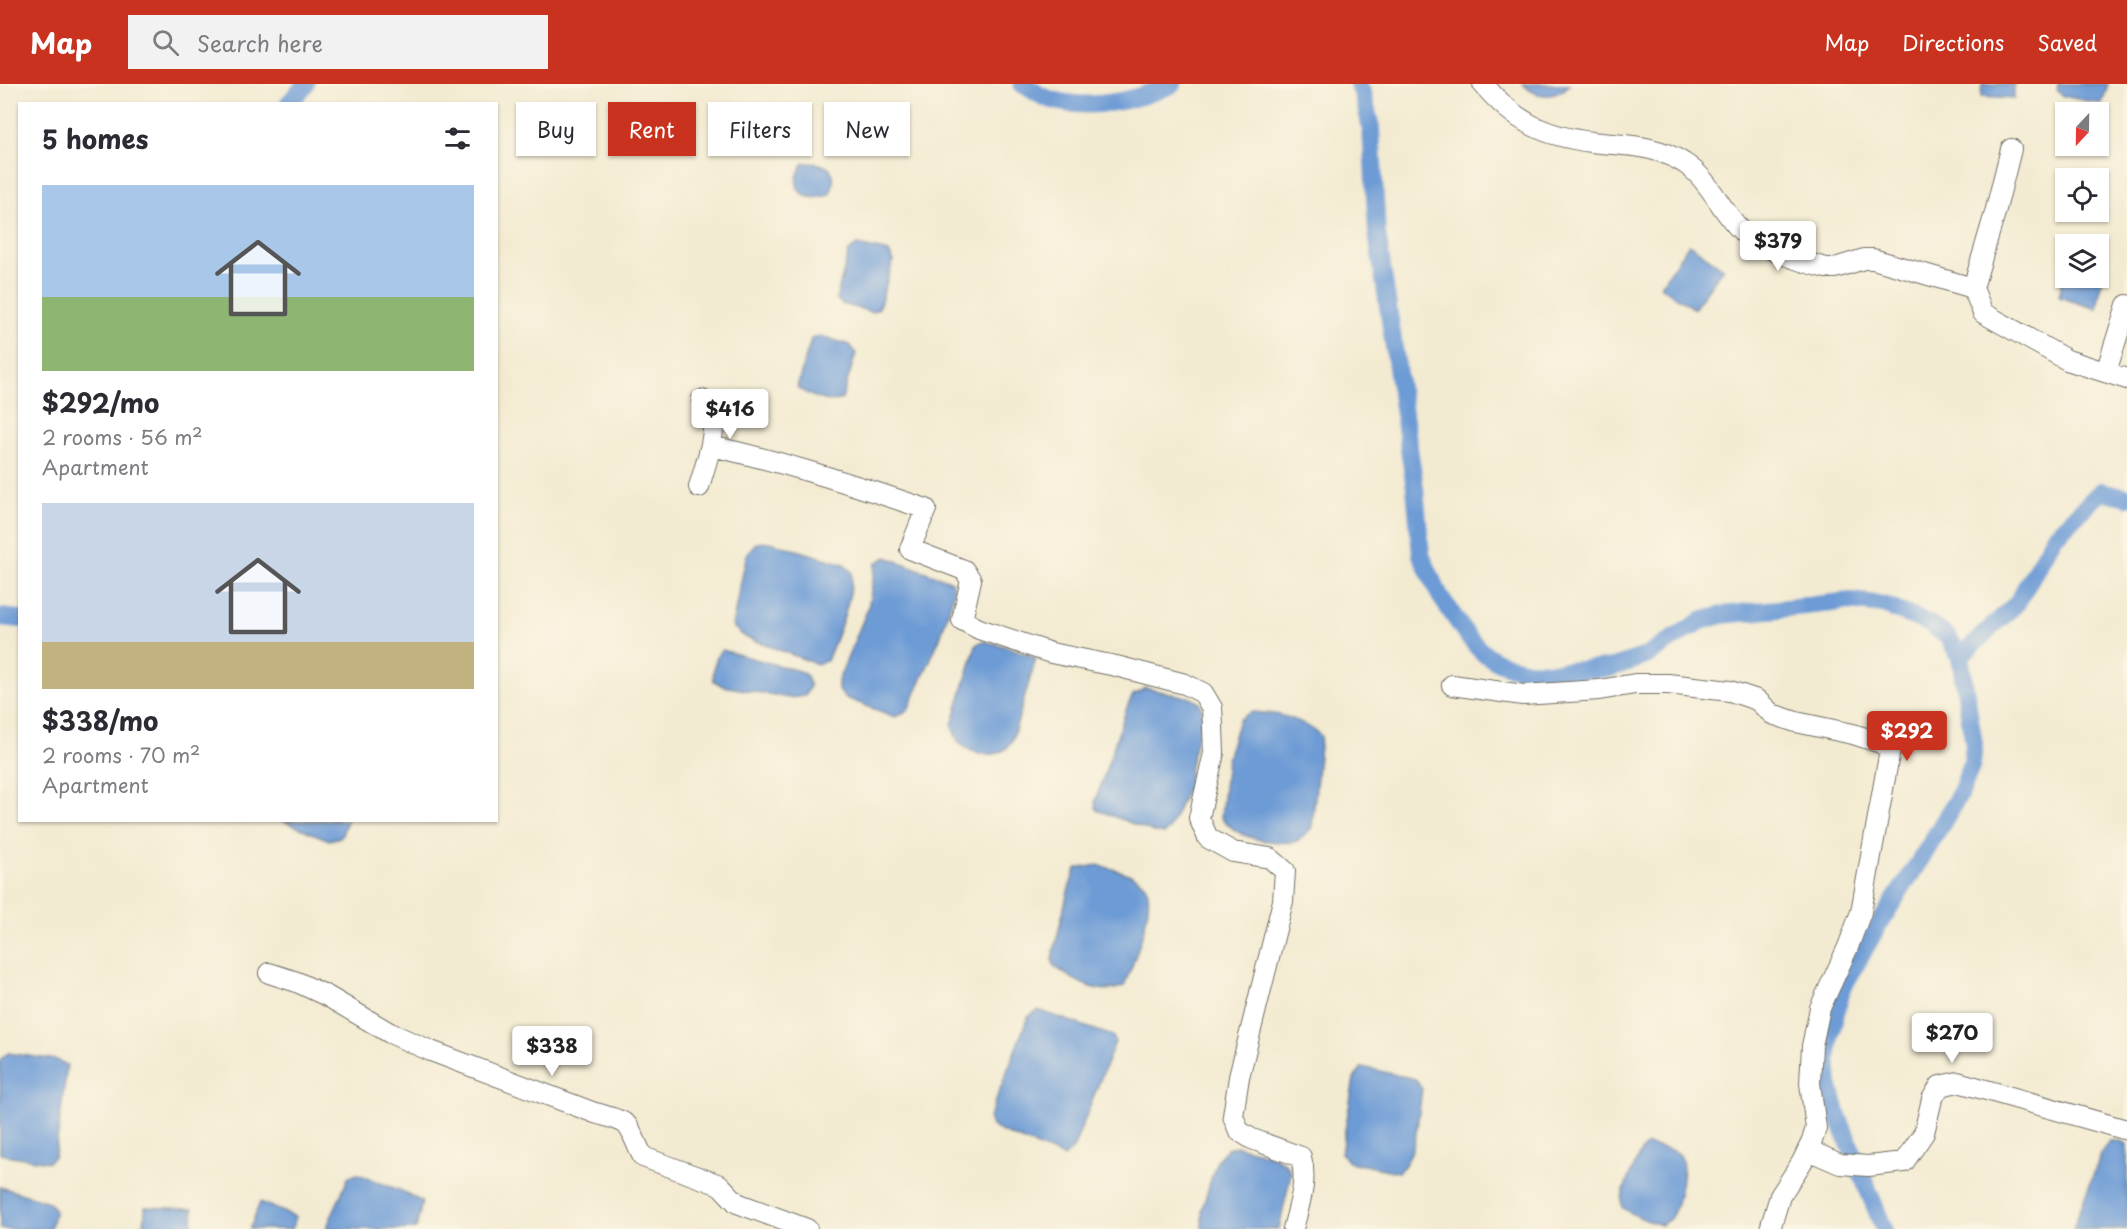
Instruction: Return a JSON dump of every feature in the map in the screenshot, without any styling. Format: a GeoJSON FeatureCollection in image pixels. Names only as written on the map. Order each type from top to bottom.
{"type":"FeatureCollection","features":[{"type":"Feature","properties":{"kind":"street"},"geometry":{"type":"LineString","coordinates":[[1482,84],[1504,109],[1531,126],[1552,134],[1591,142],[1659,150],[1685,163],[1699,175],[1743,233],[1764,247],[1826,268],[1835,268],[1864,259],[1889,262],[1973,288]]}},
{"type":"Feature","properties":{"kind":"street"},"geometry":{"type":"LineString","coordinates":[[2011,149],[1973,288],[1983,313],[2067,360],[2127,379]]}},
{"type":"Feature","properties":{"kind":"street"},"geometry":{"type":"LineString","coordinates":[[2106,372],[2127,305]]}},
{"type":"Feature","properties":{"kind":"street"},"geometry":{"type":"LineString","coordinates":[[699,487],[711,446],[712,416],[702,400]]}},
{"type":"Feature","properties":{"kind":"street"},"geometry":{"type":"LineString","coordinates":[[711,446],[818,473],[926,509],[910,549],[964,570],[971,580],[962,620],[979,629],[1051,653],[1116,666],[1185,684],[1203,693],[1212,708],[1214,753],[1199,818],[1208,838],[1233,852],[1270,858],[1285,871],[1283,900],[1239,1077],[1233,1116],[1239,1131],[1252,1139],[1301,1157],[1304,1167],[1303,1188],[1293,1229]]}},
{"type":"Feature","properties":{"kind":"street"},"geometry":{"type":"LineString","coordinates":[[1452,685],[1523,695],[1599,690],[1635,684],[1668,684],[1730,692],[1757,700],[1772,714],[1796,722],[1853,734],[1881,743],[1890,750],[1861,912],[1820,1008],[1812,1046],[1810,1083],[1816,1128],[1808,1150],[1780,1196],[1770,1229]]}},
{"type":"Feature","properties":{"kind":"street"},"geometry":{"type":"LineString","coordinates":[[269,973],[297,982],[327,996],[390,1033],[431,1052],[595,1113],[622,1120],[635,1135],[643,1157],[720,1185],[737,1203],[807,1229]]}},
{"type":"Feature","properties":{"kind":"street"},"geometry":{"type":"LineString","coordinates":[[1808,1150],[1840,1164],[1868,1166],[1904,1162],[1924,1133],[1932,1099],[1940,1086],[1958,1082],[2127,1130]]}},
{"type":"Feature","properties":{"kind":"water"},"geometry":{"type":"Polygon","coordinates":[[[1523,84],[1570,84],[1553,95],[1540,95],[1523,84]]]}},
{"type":"Feature","properties":{"kind":"water"},"geometry":{"type":"Polygon","coordinates":[[[1982,84],[2014,84],[2014,99],[1981,97],[1982,84]]]}},
{"type":"Feature","properties":{"kind":"water"},"geometry":{"type":"Polygon","coordinates":[[[2058,84],[2108,84],[2103,102],[2063,96],[2057,91],[2058,84]]]}},
{"type":"Feature","properties":{"kind":"water"},"geometry":{"type":"Polygon","coordinates":[[[804,163],[819,164],[829,169],[833,178],[830,194],[813,197],[801,192],[797,180],[804,163]]]}},
{"type":"Feature","properties":{"kind":"water"},"geometry":{"type":"Polygon","coordinates":[[[1689,244],[1723,268],[1694,309],[1660,286],[1689,244]]]}},
{"type":"Feature","properties":{"kind":"water"},"geometry":{"type":"Polygon","coordinates":[[[857,245],[889,252],[893,261],[879,308],[872,312],[842,304],[836,299],[849,251],[857,245]]]}},
{"type":"Feature","properties":{"kind":"water"},"geometry":{"type":"Polygon","coordinates":[[[2061,288],[2100,288],[2097,309],[2059,297],[2061,288]]]}},
{"type":"Feature","properties":{"kind":"water"},"geometry":{"type":"Polygon","coordinates":[[[820,336],[850,345],[856,353],[842,399],[837,401],[812,396],[797,387],[811,339],[820,336]]]}},
{"type":"Feature","properties":{"kind":"water"},"geometry":{"type":"Polygon","coordinates":[[[770,542],[844,564],[852,572],[847,606],[827,661],[816,664],[745,637],[732,626],[747,553],[756,543],[770,542]]]}},
{"type":"Feature","properties":{"kind":"water"},"geometry":{"type":"Polygon","coordinates":[[[886,557],[953,582],[954,593],[940,638],[908,710],[895,717],[846,698],[838,690],[838,681],[868,608],[876,563],[886,557]]]}},
{"type":"Feature","properties":{"kind":"water"},"geometry":{"type":"Polygon","coordinates":[[[982,641],[1008,647],[1036,658],[1012,741],[1007,747],[994,754],[979,753],[965,747],[959,742],[952,725],[976,645],[982,641]]]}},
{"type":"Feature","properties":{"kind":"water"},"geometry":{"type":"Polygon","coordinates":[[[722,650],[799,671],[807,676],[810,686],[805,696],[789,698],[723,686],[714,681],[713,677],[716,660],[722,650]]]}},
{"type":"Feature","properties":{"kind":"water"},"geometry":{"type":"Polygon","coordinates":[[[1145,688],[1191,698],[1200,703],[1203,714],[1190,766],[1189,785],[1169,829],[1164,834],[1097,810],[1095,802],[1127,707],[1133,695],[1145,688]]]}},
{"type":"Feature","properties":{"kind":"water"},"geometry":{"type":"Polygon","coordinates":[[[1251,712],[1289,718],[1306,725],[1321,736],[1312,827],[1297,841],[1255,839],[1233,829],[1221,817],[1227,759],[1239,720],[1251,712]]]}},
{"type":"Feature","properties":{"kind":"water"},"geometry":{"type":"Polygon","coordinates":[[[285,822],[346,822],[341,837],[329,840],[285,822]]]}},
{"type":"Feature","properties":{"kind":"water"},"geometry":{"type":"Polygon","coordinates":[[[1097,865],[1134,877],[1144,884],[1148,892],[1146,918],[1138,950],[1124,986],[1115,989],[1105,990],[1078,982],[1054,966],[1052,959],[1068,891],[1076,869],[1097,865]]]}},
{"type":"Feature","properties":{"kind":"water"},"geometry":{"type":"Polygon","coordinates":[[[1038,1010],[1113,1036],[1115,1042],[1073,1149],[1064,1157],[1002,1132],[992,1126],[989,1118],[1028,1017],[1038,1010]]]}},
{"type":"Feature","properties":{"kind":"water"},"geometry":{"type":"Polygon","coordinates":[[[8,1053],[57,1060],[67,1065],[55,1156],[48,1162],[0,1154],[0,1062],[8,1053]]]}},
{"type":"Feature","properties":{"kind":"water"},"geometry":{"type":"Polygon","coordinates":[[[1362,1067],[1415,1079],[1422,1089],[1418,1122],[1410,1156],[1398,1172],[1349,1162],[1341,1153],[1354,1079],[1362,1067]]]}},
{"type":"Feature","properties":{"kind":"water"},"geometry":{"type":"Polygon","coordinates":[[[2110,1141],[2118,1141],[2127,1145],[2127,1229],[2073,1229],[2102,1151],[2110,1141]]]}},
{"type":"Feature","properties":{"kind":"water"},"geometry":{"type":"Polygon","coordinates":[[[1647,1145],[1672,1150],[1682,1159],[1681,1185],[1674,1212],[1666,1222],[1660,1225],[1623,1208],[1622,1203],[1623,1193],[1632,1169],[1647,1145]]]}},
{"type":"Feature","properties":{"kind":"water"},"geometry":{"type":"Polygon","coordinates":[[[1237,1146],[1276,1158],[1288,1167],[1291,1173],[1279,1229],[1202,1229],[1202,1209],[1217,1160],[1227,1149],[1237,1146]]]}},
{"type":"Feature","properties":{"kind":"water"},"geometry":{"type":"Polygon","coordinates":[[[358,1174],[404,1192],[422,1202],[416,1229],[326,1229],[349,1176],[358,1174]]]}},
{"type":"Feature","properties":{"kind":"water"},"geometry":{"type":"Polygon","coordinates":[[[0,1187],[49,1202],[55,1211],[50,1229],[0,1229],[0,1187]]]}},
{"type":"Feature","properties":{"kind":"water"},"geometry":{"type":"Polygon","coordinates":[[[260,1202],[296,1217],[292,1229],[250,1229],[260,1202]]]}},
{"type":"Feature","properties":{"kind":"water"},"geometry":{"type":"Polygon","coordinates":[[[145,1207],[193,1209],[192,1229],[144,1229],[145,1207]]]}},
{"type":"Feature","properties":{"kind":"waterway"},"geometry":{"type":"LineString","coordinates":[[290,102],[306,84]]}},
{"type":"Feature","properties":{"kind":"waterway"},"geometry":{"type":"LineString","coordinates":[[1022,84],[1046,98],[1078,104],[1127,100],[1173,84]]}},
{"type":"Feature","properties":{"kind":"waterway"},"geometry":{"type":"LineString","coordinates":[[1358,84],[1363,94],[1371,128],[1377,233],[1415,488],[1421,555],[1440,596],[1468,637],[1481,651],[1494,660],[1528,671],[1551,672],[1610,668],[1646,656],[1701,621],[1722,615],[1851,601],[1883,605],[1928,623],[1948,637],[1960,657],[1974,744],[1972,763],[1962,790],[1842,989],[1827,1058],[1829,1084],[1838,1116],[1884,1229]]}},
{"type":"Feature","properties":{"kind":"waterway"},"geometry":{"type":"LineString","coordinates":[[1960,657],[2017,603],[2054,537],[2101,491],[2127,497]]}},
{"type":"Feature","properties":{"kind":"waterway"},"geometry":{"type":"LineString","coordinates":[[0,617],[18,619]]}}]}
